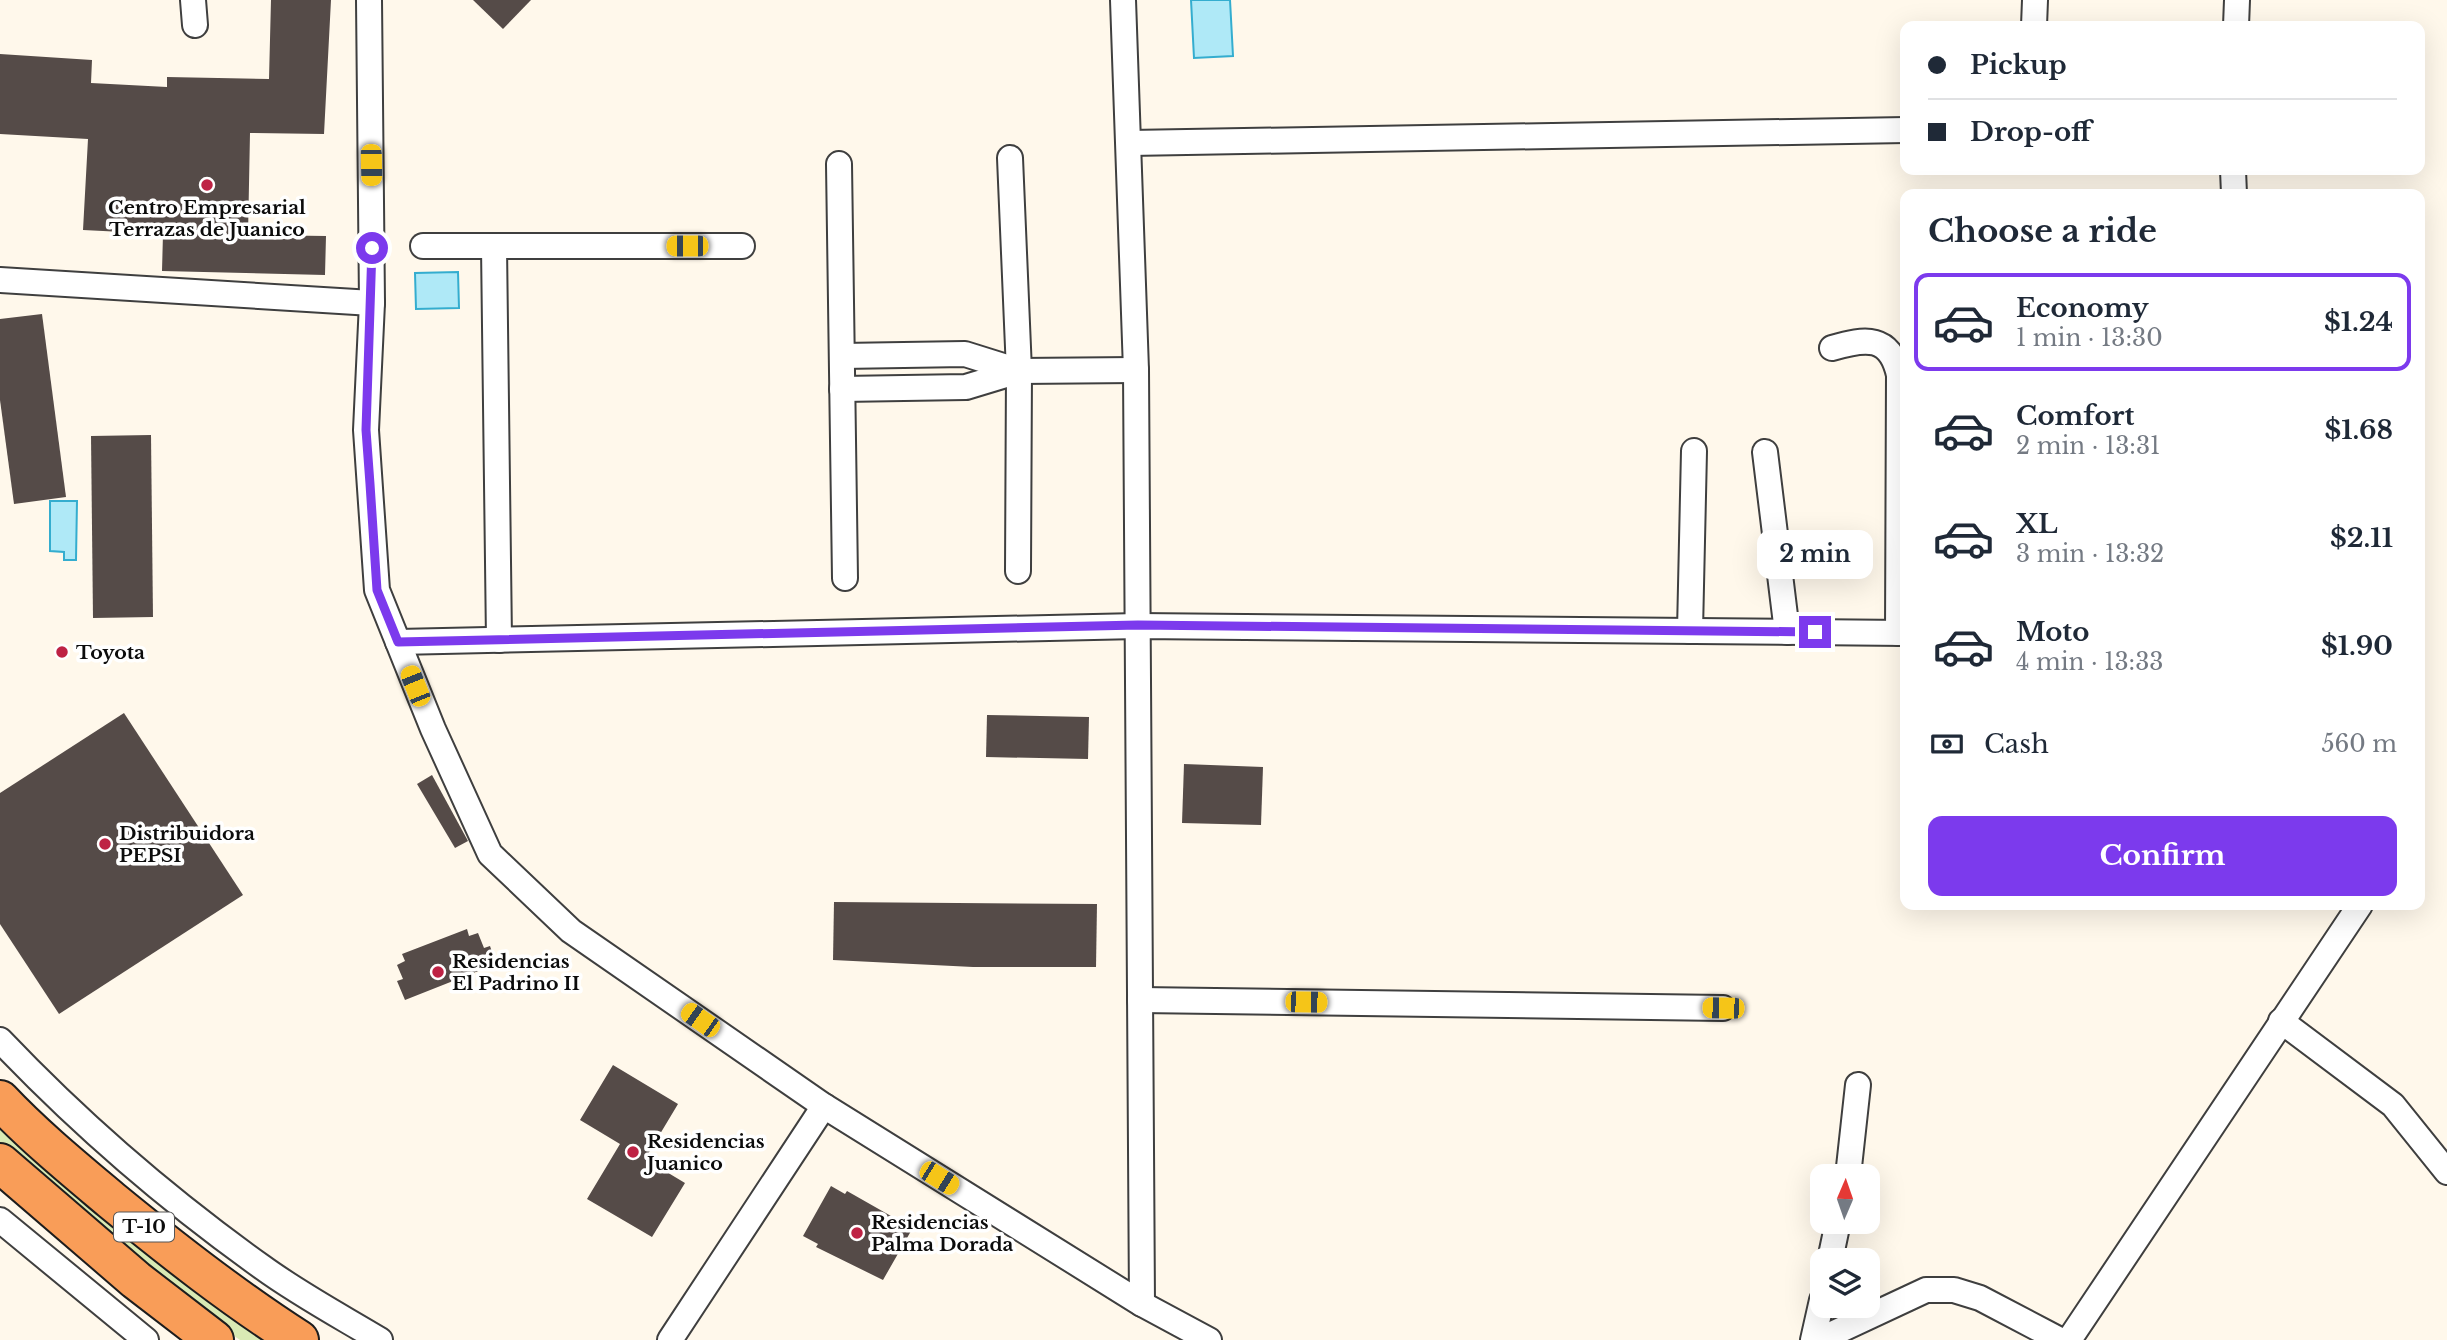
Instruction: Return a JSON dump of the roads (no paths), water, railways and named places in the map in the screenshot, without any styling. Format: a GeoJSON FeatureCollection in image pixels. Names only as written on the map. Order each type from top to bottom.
{"type":"FeatureCollection","features":[{"type":"Feature","properties":{"kind":"highway","name":"T-10"},"geometry":{"type":"LineString","coordinates":[[0,1100],[60,1157],[165,1245],[239,1301],[299,1340]]}},
{"type":"Feature","properties":{"kind":"highway","name":"T-10"},"geometry":{"type":"LineString","coordinates":[[0,1163],[136,1280],[213,1340]]}},
{"type":"Feature","properties":{"kind":"street"},"geometry":{"type":"LineString","coordinates":[[369,0],[372,303],[366,430],[377,590],[489,854],[571,931],[824,1107],[1142,1304],[1209,1340]]}},
{"type":"Feature","properties":{"kind":"street"},"geometry":{"type":"LineString","coordinates":[[1124,0],[1136,370],[1142,1304]]}},
{"type":"Feature","properties":{"kind":"street"},"geometry":{"type":"LineString","coordinates":[[2034,21],[2035,0]]}},
{"type":"Feature","properties":{"kind":"street"},"geometry":{"type":"LineString","coordinates":[[2236,21],[2237,0]]}},
{"type":"Feature","properties":{"kind":"street"},"geometry":{"type":"LineString","coordinates":[[1130,143],[1900,130]]}},
{"type":"Feature","properties":{"kind":"street"},"geometry":{"type":"LineString","coordinates":[[1010,158],[1019,371],[1018,571]]}},
{"type":"Feature","properties":{"kind":"street"},"geometry":{"type":"LineString","coordinates":[[839,164],[845,578]]}},
{"type":"Feature","properties":{"kind":"street"},"geometry":{"type":"LineString","coordinates":[[423,246],[742,246]]}},
{"type":"Feature","properties":{"kind":"street"},"geometry":{"type":"LineString","coordinates":[[495,247],[499,640]]}},
{"type":"Feature","properties":{"kind":"street"},"geometry":{"type":"LineString","coordinates":[[0,281],[372,303]]}},
{"type":"Feature","properties":{"kind":"street"},"geometry":{"type":"LineString","coordinates":[[1832,348],[1856,341],[1873,341],[1886,348],[1895,360],[1899,375],[1900,461]]}},
{"type":"Feature","properties":{"kind":"street"},"geometry":{"type":"LineString","coordinates":[[842,356],[965,354],[1019,371]]}},
{"type":"Feature","properties":{"kind":"street"},"geometry":{"type":"LineString","coordinates":[[842,389],[966,387],[1019,371],[1136,370]]}},
{"type":"Feature","properties":{"kind":"street"},"geometry":{"type":"LineString","coordinates":[[1690,631],[1694,451]]}},
{"type":"Feature","properties":{"kind":"street"},"geometry":{"type":"LineString","coordinates":[[1765,453],[1787,632]]}},
{"type":"Feature","properties":{"kind":"street"},"geometry":{"type":"LineString","coordinates":[[398,642],[1138,625],[1900,633]]}},
{"type":"Feature","properties":{"kind":"street"},"geometry":{"type":"LineString","coordinates":[[2069,1340],[2357,910]]}},
{"type":"Feature","properties":{"kind":"street"},"geometry":{"type":"LineString","coordinates":[[1140,1000],[1723,1008]]}},
{"type":"Feature","properties":{"kind":"street"},"geometry":{"type":"LineString","coordinates":[[2281,1021],[2393,1105],[2447,1172]]}},
{"type":"Feature","properties":{"kind":"street"},"geometry":{"type":"LineString","coordinates":[[0,1040],[88,1126],[191,1212],[263,1268],[380,1340]]}},
{"type":"Feature","properties":{"kind":"street"},"geometry":{"type":"LineString","coordinates":[[1849,1164],[1858,1085]]}},
{"type":"Feature","properties":{"kind":"street"},"geometry":{"type":"LineString","coordinates":[[670,1340],[824,1107]]}},
{"type":"Feature","properties":{"kind":"street"},"geometry":{"type":"LineString","coordinates":[[0,1220],[146,1340]]}},
{"type":"Feature","properties":{"kind":"street"},"geometry":{"type":"LineString","coordinates":[[1822,1318],[1823,1339],[1926,1290],[1955,1290],[1980,1298],[2060,1340]]}},
{"type":"Feature","properties":{"kind":"water"},"geometry":{"type":"Polygon","coordinates":[[[1191,0],[1230,0],[1233,56],[1194,58],[1191,0]]]}},
{"type":"Feature","properties":{"kind":"water"},"geometry":{"type":"Polygon","coordinates":[[[458,272],[459,308],[416,309],[415,273],[458,272]]]}},
{"type":"Feature","properties":{"kind":"water"},"geometry":{"type":"Polygon","coordinates":[[[50,501],[77,501],[76,560],[64,560],[64,552],[50,551],[50,501]]]}},
{"type":"Feature","properties":{"kind":"place","name":"Centro Empresarial Terrazas de Juanico"},"geometry":{"type":"Point","coordinates":[207,185]}},
{"type":"Feature","properties":{"kind":"place","name":"Toyota"},"geometry":{"type":"Point","coordinates":[62,652]}},
{"type":"Feature","properties":{"kind":"place","name":"Distribuidora PEPSI"},"geometry":{"type":"Point","coordinates":[105,844]}},
{"type":"Feature","properties":{"kind":"place","name":"Residencias El Padrino II"},"geometry":{"type":"Point","coordinates":[438,972]}},
{"type":"Feature","properties":{"kind":"place","name":"Residencias Juanico"},"geometry":{"type":"Point","coordinates":[633,1152]}},
{"type":"Feature","properties":{"kind":"place","name":"Residencias Palma Dorada"},"geometry":{"type":"Point","coordinates":[857,1233]}}]}
